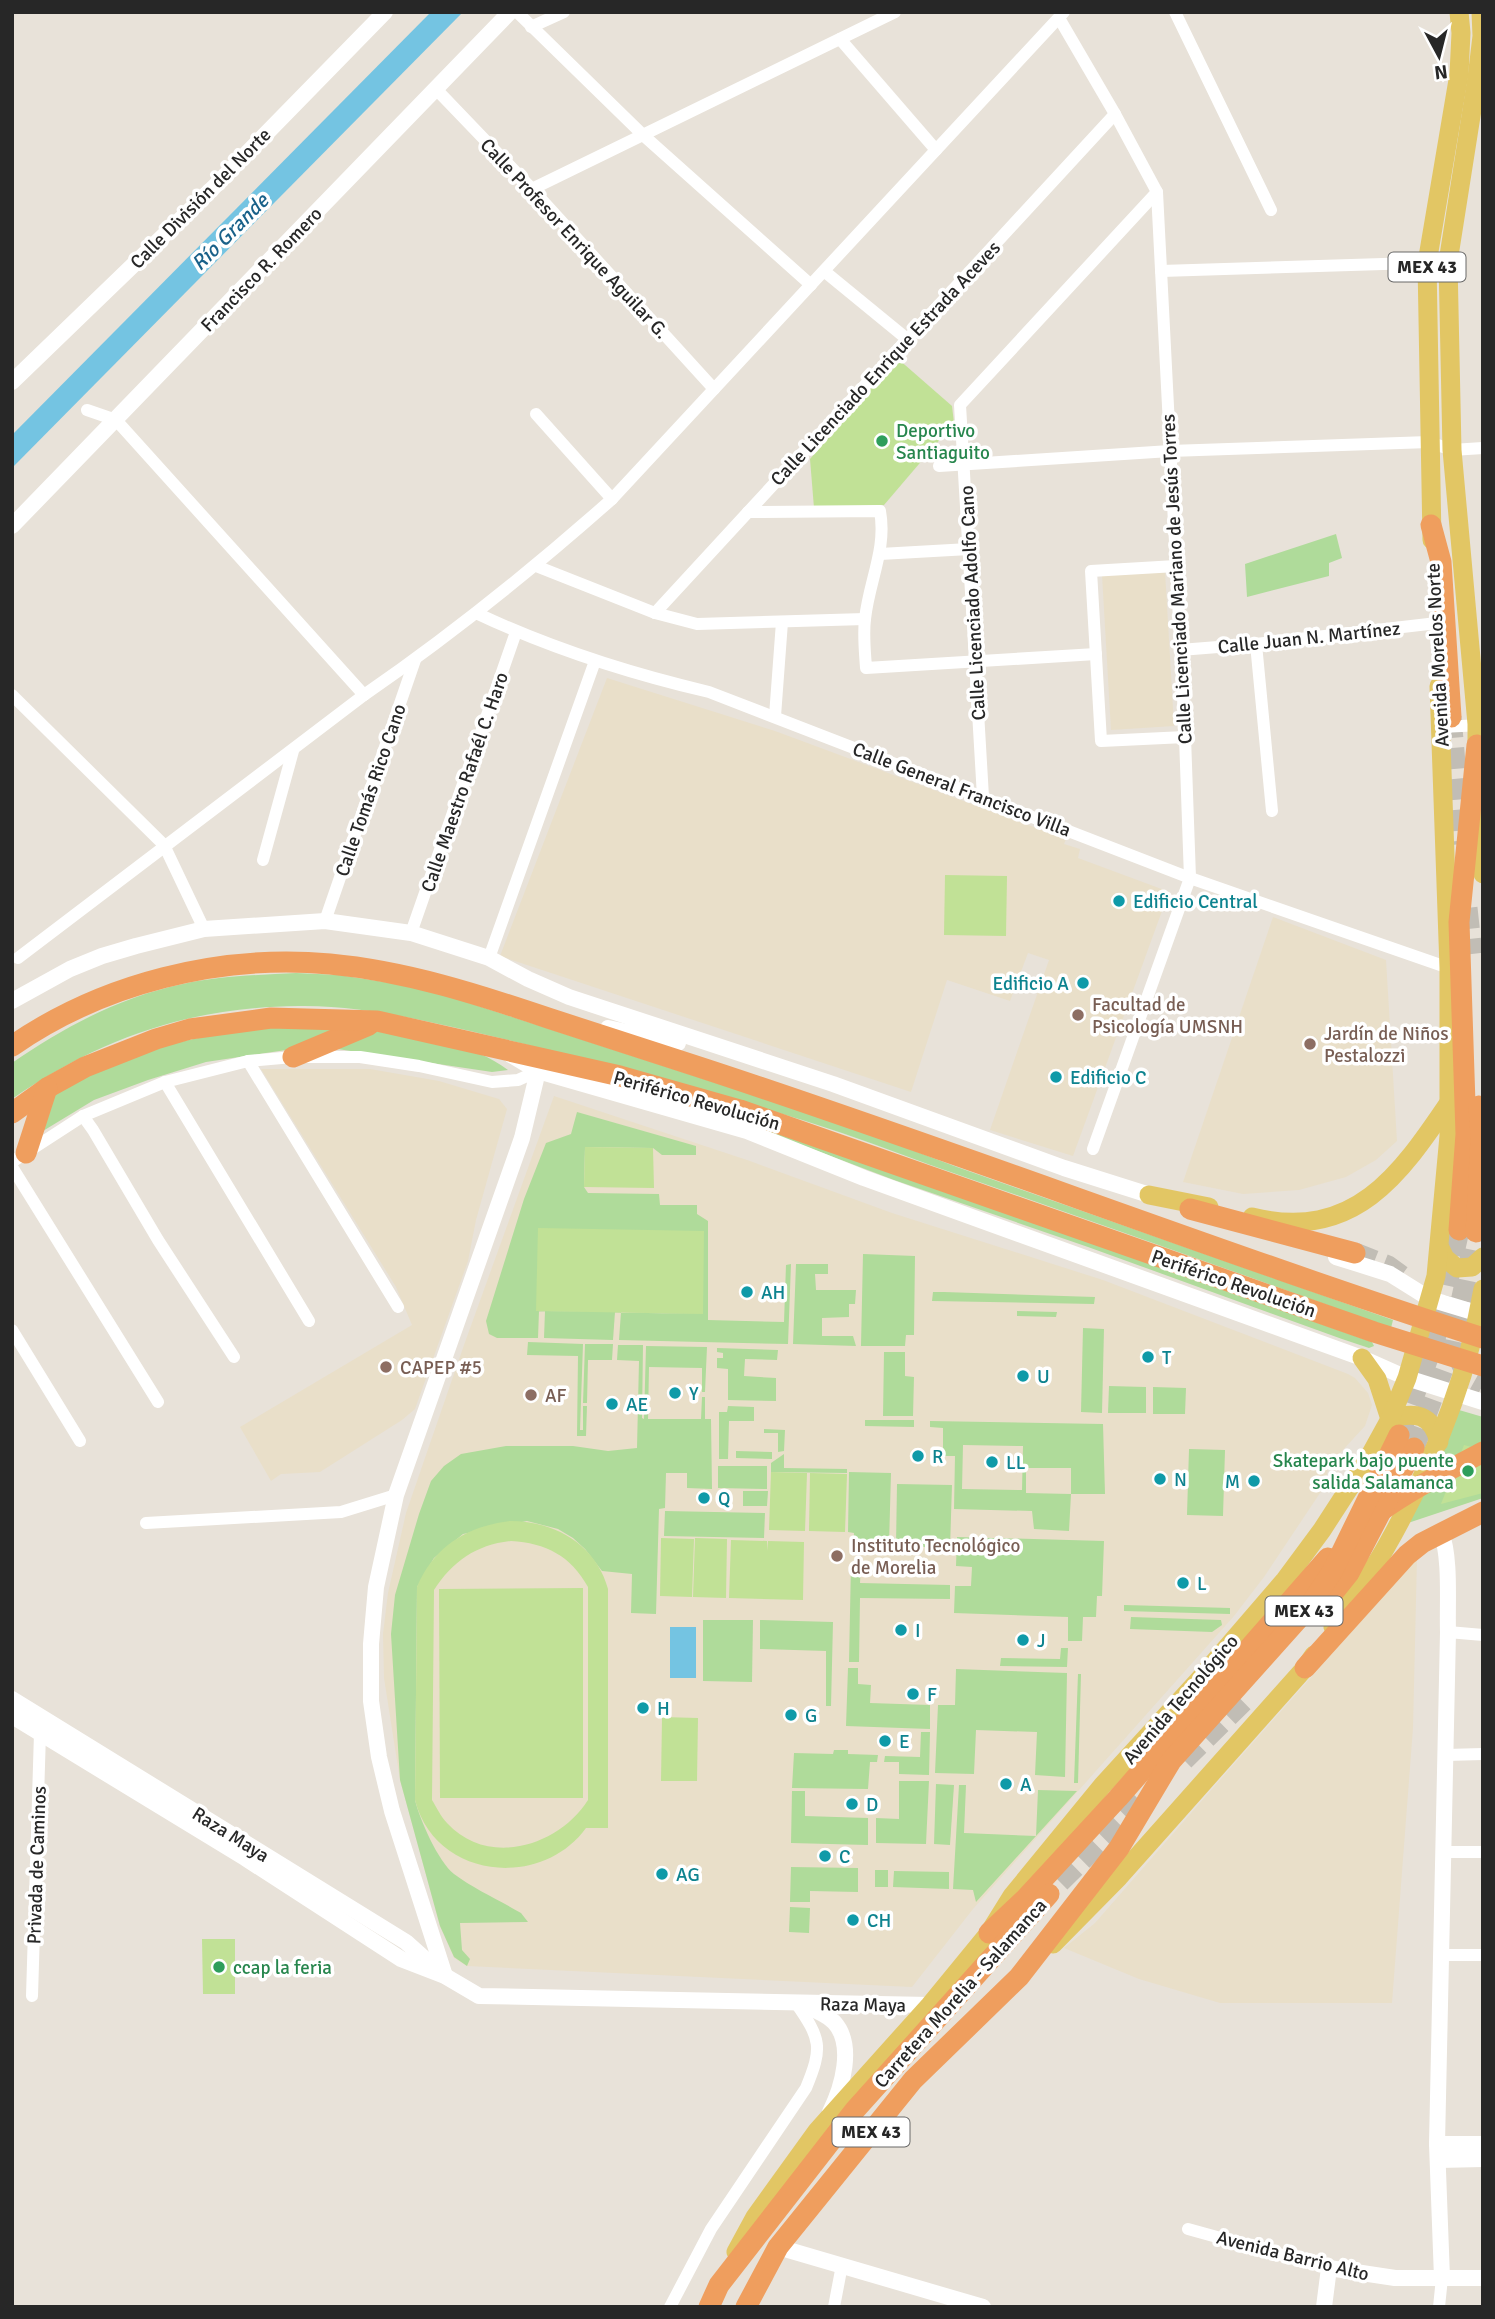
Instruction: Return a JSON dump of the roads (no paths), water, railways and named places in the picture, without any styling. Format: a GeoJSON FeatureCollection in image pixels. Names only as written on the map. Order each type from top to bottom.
{"type":"FeatureCollection","features":[{"type":"Feature","properties":{"kind":"highway","name":"MEX 43"},"geometry":{"type":"LineString","coordinates":[[1431,525],[1441,562],[1446,722]]}},
{"type":"Feature","properties":{"kind":"highway","name":"MEX 43"},"geometry":{"type":"LineString","coordinates":[[1472,954],[1481,1137],[1467,1231],[1459,922],[1479,732]]}},
{"type":"Feature","properties":{"kind":"highway","name":"Periférico Revolución"},"geometry":{"type":"LineString","coordinates":[[12,1046],[100,998],[136,985],[210,968],[287,963],[368,969],[469,992],[801,1100],[1383,1306],[1483,1338]]}},
{"type":"Feature","properties":{"kind":"highway","name":"Periférico Revolución"},"geometry":{"type":"LineString","coordinates":[[12,1113],[47,1088],[85,1068],[122,1051],[190,1029],[271,1018],[377,1021],[620,1076],[740,1110],[1374,1332],[1483,1366]]}},
{"type":"Feature","properties":{"kind":"highway"},"geometry":{"type":"LineString","coordinates":[[293,1057],[377,1021]]}},
{"type":"Feature","properties":{"kind":"highway"},"geometry":{"type":"LineString","coordinates":[[17,1160],[47,1088]]}},
{"type":"Feature","properties":{"kind":"highway"},"geometry":{"type":"LineString","coordinates":[[1190,1209],[1355,1253]]}},
{"type":"Feature","properties":{"kind":"highway","name":"MEX 43"},"geometry":{"type":"LineString","coordinates":[[1245,1700],[1349,1573],[1401,1434]]}},
{"type":"Feature","properties":{"kind":"highway","name":"Carretera Morelia - Salamanca"},"geometry":{"type":"LineString","coordinates":[[746,2307],[778,2247],[913,2080],[1019,1977],[1119,1848],[1171,1761],[1308,1608],[1332,1572],[1401,1434]]}},
{"type":"Feature","properties":{"kind":"highway"},"geometry":{"type":"LineString","coordinates":[[989,1933],[1024,1900],[1118,1798],[1333,1552],[1366,1521],[1425,1483],[1483,1452]]}},
{"type":"Feature","properties":{"kind":"highway"},"geometry":{"type":"LineString","coordinates":[[1305,1668],[1407,1555],[1441,1532],[1483,1512]]}},
{"type":"Feature","properties":{"kind":"highway","name":"Carretera Morelia - Salamanca"},"geometry":{"type":"LineString","coordinates":[[709,2307],[719,2285],[855,2110],[1060,1882]]}},
{"type":"Feature","properties":{"kind":"main road","name":"Avenida Morelos Norte"},"geometry":{"type":"LineString","coordinates":[[1407,1378],[1430,1299],[1440,1248],[1451,1100],[1446,722],[1431,525],[1427,263],[1459,74],[1459,12]]}},
{"type":"Feature","properties":{"kind":"main road","name":"Avenida Morelos Norte"},"geometry":{"type":"LineString","coordinates":[[1481,12],[1482,36],[1477,78],[1448,262],[1452,450],[1479,732],[1483,874]]}},
{"type":"Feature","properties":{"kind":"main road"},"geometry":{"type":"LineString","coordinates":[[1149,1195],[1265,1220],[1302,1222],[1327,1218],[1352,1209],[1399,1171],[1451,1100]]}},
{"type":"Feature","properties":{"kind":"main road"},"geometry":{"type":"LineString","coordinates":[[1440,1248],[1445,1258],[1457,1268],[1472,1267],[1483,1257]]}},
{"type":"Feature","properties":{"kind":"main road"},"geometry":{"type":"LineString","coordinates":[[1019,1977],[1119,1877],[1305,1668],[1385,1549],[1430,1464],[1457,1394],[1481,1315],[1483,1289]]}},
{"type":"Feature","properties":{"kind":"main road"},"geometry":{"type":"LineString","coordinates":[[1362,1358],[1377,1379],[1401,1434]]}},
{"type":"Feature","properties":{"kind":"main road","name":"Avenida Tecnológico"},"geometry":{"type":"LineString","coordinates":[[719,2285],[755,2217],[827,2119],[930,2005],[989,1933],[1012,1896],[1102,1786],[1285,1580],[1322,1530],[1368,1459],[1401,1434],[1407,1378]]}},
{"type":"Feature","properties":{"kind":"main road"},"geometry":{"type":"LineString","coordinates":[[1401,1434],[1403,1415],[1416,1415],[1427,1419],[1436,1429],[1439,1442]]}},
{"type":"Feature","properties":{"kind":"street","name":"Calle División del Norte"},"geometry":{"type":"LineString","coordinates":[[12,382],[213,188],[385,12]]}},
{"type":"Feature","properties":{"kind":"street","name":"Francisco R. Romero"},"geometry":{"type":"LineString","coordinates":[[12,526],[510,12]]}},
{"type":"Feature","properties":{"kind":"street"},"geometry":{"type":"LineString","coordinates":[[517,12],[643,135],[811,285]]}},
{"type":"Feature","properties":{"kind":"street"},"geometry":{"type":"LineString","coordinates":[[531,27],[564,12]]}},
{"type":"Feature","properties":{"kind":"street"},"geometry":{"type":"LineString","coordinates":[[533,189],[895,12]]}},
{"type":"Feature","properties":{"kind":"street"},"geometry":{"type":"LineString","coordinates":[[1175,12],[1272,210]]}},
{"type":"Feature","properties":{"kind":"street"},"geometry":{"type":"LineString","coordinates":[[18,958],[163,845],[415,660],[536,566],[612,499],[1062,15]]}},
{"type":"Feature","properties":{"kind":"street","name":"Calle Licenciado Mariano de Jesús Torres"},"geometry":{"type":"LineString","coordinates":[[1062,15],[1157,192],[1190,878],[1093,1149]]}},
{"type":"Feature","properties":{"kind":"street"},"geometry":{"type":"LineString","coordinates":[[840,39],[936,150]]}},
{"type":"Feature","properties":{"kind":"street","name":"Calle Profesor Enrique Aguilar G."},"geometry":{"type":"LineString","coordinates":[[435,88],[533,189],[714,389]]}},
{"type":"Feature","properties":{"kind":"street","name":"Calle Licenciado Enrique Estrada Aceves"},"geometry":{"type":"LineString","coordinates":[[655,613],[1115,114]]}},
{"type":"Feature","properties":{"kind":"street","name":"Calle Licenciado Adolfo Cano"},"geometry":{"type":"LineString","coordinates":[[984,797],[960,405],[1157,192]]}},
{"type":"Feature","properties":{"kind":"street"},"geometry":{"type":"LineString","coordinates":[[1161,271],[1448,262]]}},
{"type":"Feature","properties":{"kind":"street"},"geometry":{"type":"LineString","coordinates":[[824,271],[907,339]]}},
{"type":"Feature","properties":{"kind":"street"},"geometry":{"type":"LineString","coordinates":[[87,410],[116,420],[364,695]]}},
{"type":"Feature","properties":{"kind":"street"},"geometry":{"type":"LineString","coordinates":[[536,414],[612,499]]}},
{"type":"Feature","properties":{"kind":"street"},"geometry":{"type":"LineString","coordinates":[[939,466],[1170,451],[1429,442],[1452,450],[1483,448]]}},
{"type":"Feature","properties":{"kind":"street"},"geometry":{"type":"LineString","coordinates":[[748,512],[880,511],[883,528],[880,554],[865,618],[866,668],[1096,654]]}},
{"type":"Feature","properties":{"kind":"street"},"geometry":{"type":"LineString","coordinates":[[880,554],[969,550]]}},
{"type":"Feature","properties":{"kind":"street"},"geometry":{"type":"LineString","coordinates":[[536,566],[655,613],[696,624],[865,618]]}},
{"type":"Feature","properties":{"kind":"street"},"geometry":{"type":"LineString","coordinates":[[1176,566],[1091,570],[1101,741],[1185,737]]}},
{"type":"Feature","properties":{"kind":"street","name":"Calle General Francisco Villa"},"geometry":{"type":"LineString","coordinates":[[475,613],[516,632],[596,661],[709,692],[775,716],[1190,878],[1449,968]]}},
{"type":"Feature","properties":{"kind":"street"},"geometry":{"type":"LineString","coordinates":[[775,716],[782,622]]}},
{"type":"Feature","properties":{"kind":"street","name":"Calle Juan N. Martínez"},"geometry":{"type":"LineString","coordinates":[[1180,650],[1437,623]]}},
{"type":"Feature","properties":{"kind":"street","name":"Calle Maestro Rafaél C. Haro"},"geometry":{"type":"LineString","coordinates":[[411,933],[516,632]]}},
{"type":"Feature","properties":{"kind":"street"},"geometry":{"type":"LineString","coordinates":[[1256,644],[1272,811]]}},
{"type":"Feature","properties":{"kind":"street","name":"Calle Tomás Rico Cano"},"geometry":{"type":"LineString","coordinates":[[325,920],[415,660]]}},
{"type":"Feature","properties":{"kind":"street"},"geometry":{"type":"LineString","coordinates":[[489,958],[596,661]]}},
{"type":"Feature","properties":{"kind":"street"},"geometry":{"type":"LineString","coordinates":[[12,695],[163,845],[204,929]]}},
{"type":"Feature","properties":{"kind":"street"},"geometry":{"type":"LineString","coordinates":[[1446,722],[1479,732]]}},
{"type":"Feature","properties":{"kind":"street"},"geometry":{"type":"LineString","coordinates":[[263,860],[293,751]]}},
{"type":"Feature","properties":{"kind":"street"},"geometry":{"type":"LineString","coordinates":[[12,1001],[70,969],[102,956],[204,929],[325,920],[411,933],[489,958],[569,998],[833,1084],[1091,1178],[1390,1274],[1430,1299],[1481,1315]]}},
{"type":"Feature","properties":{"kind":"street","name":"Periférico Revolución"},"geometry":{"type":"LineString","coordinates":[[528,1011],[749,1058]]}},
{"type":"Feature","properties":{"kind":"street"},"geometry":{"type":"LineString","coordinates":[[499,1049],[538,1071],[747,1131],[864,1178],[1362,1358],[1407,1378],[1483,1402]]}},
{"type":"Feature","properties":{"kind":"street"},"geometry":{"type":"LineString","coordinates":[[158,1402],[17,1160],[83,1116],[165,1082],[248,1061],[293,1057],[360,1058],[390,1061],[492,1082],[518,1080],[538,1071]]}},
{"type":"Feature","properties":{"kind":"street"},"geometry":{"type":"LineString","coordinates":[[248,1061],[398,1307]]}},
{"type":"Feature","properties":{"kind":"street"},"geometry":{"type":"LineString","coordinates":[[445,1976],[392,1811],[379,1757],[371,1701],[370,1644],[376,1587],[396,1495],[522,1138],[538,1071]]}},
{"type":"Feature","properties":{"kind":"street"},"geometry":{"type":"LineString","coordinates":[[165,1082],[309,1321]]}},
{"type":"Feature","properties":{"kind":"street"},"geometry":{"type":"LineString","coordinates":[[83,1116],[158,1240],[234,1357]]}},
{"type":"Feature","properties":{"kind":"street"},"geometry":{"type":"LineString","coordinates":[[12,1331],[80,1441]]}},
{"type":"Feature","properties":{"kind":"street"},"geometry":{"type":"LineString","coordinates":[[146,1523],[341,1512],[396,1495]]}},
{"type":"Feature","properties":{"kind":"street"},"geometry":{"type":"LineString","coordinates":[[1438,2307],[1442,2278],[1437,2152],[1448,1632],[1446,1556],[1441,1532]]}},
{"type":"Feature","properties":{"kind":"street"},"geometry":{"type":"LineString","coordinates":[[1448,1632],[1483,1635]]}},
{"type":"Feature","properties":{"kind":"street","name":"Raza Maya"},"geometry":{"type":"LineString","coordinates":[[12,1699],[406,1942],[445,1976]]}},
{"type":"Feature","properties":{"kind":"street","name":"Raza Maya"},"geometry":{"type":"LineString","coordinates":[[12,1716],[245,1858],[401,1959],[445,1976],[480,1996],[930,2005]]}},
{"type":"Feature","properties":{"kind":"street","name":"Privada de Caminos"},"geometry":{"type":"LineString","coordinates":[[32,1996],[40,1733]]}},
{"type":"Feature","properties":{"kind":"street"},"geometry":{"type":"LineString","coordinates":[[1446,1755],[1483,1754]]}},
{"type":"Feature","properties":{"kind":"street"},"geometry":{"type":"LineString","coordinates":[[1443,1852],[1483,1852]]}},
{"type":"Feature","properties":{"kind":"street"},"geometry":{"type":"LineString","coordinates":[[1440,1955],[1483,1955]]}},
{"type":"Feature","properties":{"kind":"street"},"geometry":{"type":"LineString","coordinates":[[670,2307],[711,2229],[806,2088],[817,2056],[817,2042],[813,2027],[796,2003]]}},
{"type":"Feature","properties":{"kind":"street","name":"Raza Maya"},"geometry":{"type":"LineString","coordinates":[[796,2003],[817,2011],[834,2023],[844,2043],[842,2080],[827,2119]]}},
{"type":"Feature","properties":{"kind":"street"},"geometry":{"type":"LineString","coordinates":[[1437,2152],[1483,2144]]}},
{"type":"Feature","properties":{"kind":"street"},"geometry":{"type":"LineString","coordinates":[[1437,2152],[1483,2159]]}},
{"type":"Feature","properties":{"kind":"street","name":"Avenida Barrio Alto"},"geometry":{"type":"LineString","coordinates":[[1188,2229],[1329,2268],[1395,2278],[1483,2278]]}},
{"type":"Feature","properties":{"kind":"street"},"geometry":{"type":"LineString","coordinates":[[778,2247],[983,2307]]}},
{"type":"Feature","properties":{"kind":"street"},"geometry":{"type":"LineString","coordinates":[[834,2307],[842,2265]]}},
{"type":"Feature","properties":{"kind":"street"},"geometry":{"type":"LineString","coordinates":[[1324,2307],[1329,2268]]}},
{"type":"Feature","properties":{"kind":"water","name":"Río Grande"},"geometry":{"type":"Polygon","coordinates":[[[431,12],[463,12],[12,468],[12,435],[431,12]]]}},
{"type":"Feature","properties":{"kind":"water"},"geometry":{"type":"Polygon","coordinates":[[[670,1627],[696,1627],[696,1678],[670,1678],[670,1627]]]}},
{"type":"Feature","properties":{"kind":"tunnel"},"geometry":{"type":"LineString","coordinates":[[1451,717],[1462,844]]}},
{"type":"Feature","properties":{"kind":"tunnel"},"geometry":{"type":"LineString","coordinates":[[1467,908],[1472,954]]}},
{"type":"Feature","properties":{"kind":"tunnel"},"geometry":{"type":"LineString","coordinates":[[1400,1433],[1435,1339],[1459,1230]]}},
{"type":"Feature","properties":{"kind":"tunnel"},"geometry":{"type":"LineString","coordinates":[[1414,1448],[1452,1344],[1476,1232]]}},
{"type":"Feature","properties":{"kind":"tunnel"},"geometry":{"type":"LineString","coordinates":[[1355,1253],[1388,1266],[1406,1279]]}},
{"type":"Feature","properties":{"kind":"tunnel"},"geometry":{"type":"LineString","coordinates":[[1458,1356],[1467,1376],[1483,1385]]}},
{"type":"Feature","properties":{"kind":"tunnel"},"geometry":{"type":"LineString","coordinates":[[1184,1760],[1245,1700]]}},
{"type":"Feature","properties":{"kind":"tunnel"},"geometry":{"type":"LineString","coordinates":[[1060,1882],[1143,1800]]}},
{"type":"Feature","properties":{"kind":"place","name":"Deportivo Santiaguito"},"geometry":{"type":"Point","coordinates":[882,441]}},
{"type":"Feature","properties":{"kind":"place","name":"Edificio Central"},"geometry":{"type":"Point","coordinates":[1119,901]}},
{"type":"Feature","properties":{"kind":"place","name":"Edificio A"},"geometry":{"type":"Point","coordinates":[1083,983]}},
{"type":"Feature","properties":{"kind":"place","name":"Facultad de Psicología UMSNH"},"geometry":{"type":"Point","coordinates":[1078,1015]}},
{"type":"Feature","properties":{"kind":"place","name":"Jardín de Niños Pestalozzi"},"geometry":{"type":"Point","coordinates":[1310,1044]}},
{"type":"Feature","properties":{"kind":"place","name":"Edificio C"},"geometry":{"type":"Point","coordinates":[1056,1077]}},
{"type":"Feature","properties":{"kind":"place","name":"AH"},"geometry":{"type":"Point","coordinates":[747,1292]}},
{"type":"Feature","properties":{"kind":"place","name":"T"},"geometry":{"type":"Point","coordinates":[1148,1357]}},
{"type":"Feature","properties":{"kind":"place","name":"CAPEP #5"},"geometry":{"type":"Point","coordinates":[386,1367]}},
{"type":"Feature","properties":{"kind":"place","name":"U"},"geometry":{"type":"Point","coordinates":[1023,1376]}},
{"type":"Feature","properties":{"kind":"place","name":"Y"},"geometry":{"type":"Point","coordinates":[675,1393]}},
{"type":"Feature","properties":{"kind":"place","name":"AF"},"geometry":{"type":"Point","coordinates":[531,1395]}},
{"type":"Feature","properties":{"kind":"place","name":"AE"},"geometry":{"type":"Point","coordinates":[612,1404]}},
{"type":"Feature","properties":{"kind":"place","name":"R"},"geometry":{"type":"Point","coordinates":[918,1456]}},
{"type":"Feature","properties":{"kind":"place","name":"LL"},"geometry":{"type":"Point","coordinates":[992,1462]}},
{"type":"Feature","properties":{"kind":"place","name":"Skatepark bajo puente salida Salamanca"},"geometry":{"type":"Point","coordinates":[1468,1471]}},
{"type":"Feature","properties":{"kind":"place","name":"N"},"geometry":{"type":"Point","coordinates":[1160,1479]}},
{"type":"Feature","properties":{"kind":"place","name":"M"},"geometry":{"type":"Point","coordinates":[1254,1481]}},
{"type":"Feature","properties":{"kind":"place","name":"Q"},"geometry":{"type":"Point","coordinates":[704,1498]}},
{"type":"Feature","properties":{"kind":"place","name":"Instituto Tecnológico de Morelia"},"geometry":{"type":"Point","coordinates":[837,1556]}},
{"type":"Feature","properties":{"kind":"place","name":"L"},"geometry":{"type":"Point","coordinates":[1183,1583]}},
{"type":"Feature","properties":{"kind":"place","name":"I"},"geometry":{"type":"Point","coordinates":[901,1630]}},
{"type":"Feature","properties":{"kind":"place","name":"J"},"geometry":{"type":"Point","coordinates":[1023,1640]}},
{"type":"Feature","properties":{"kind":"place","name":"F"},"geometry":{"type":"Point","coordinates":[913,1694]}},
{"type":"Feature","properties":{"kind":"place","name":"H"},"geometry":{"type":"Point","coordinates":[643,1708]}},
{"type":"Feature","properties":{"kind":"place","name":"G"},"geometry":{"type":"Point","coordinates":[791,1715]}},
{"type":"Feature","properties":{"kind":"place","name":"E"},"geometry":{"type":"Point","coordinates":[885,1741]}},
{"type":"Feature","properties":{"kind":"place","name":"A"},"geometry":{"type":"Point","coordinates":[1006,1784]}},
{"type":"Feature","properties":{"kind":"place","name":"D"},"geometry":{"type":"Point","coordinates":[852,1804]}},
{"type":"Feature","properties":{"kind":"place","name":"C"},"geometry":{"type":"Point","coordinates":[825,1856]}},
{"type":"Feature","properties":{"kind":"place","name":"AG"},"geometry":{"type":"Point","coordinates":[662,1874]}},
{"type":"Feature","properties":{"kind":"place","name":"CH"},"geometry":{"type":"Point","coordinates":[853,1920]}},
{"type":"Feature","properties":{"kind":"place","name":"ccap la feria"},"geometry":{"type":"Point","coordinates":[219,1967]}}]}
